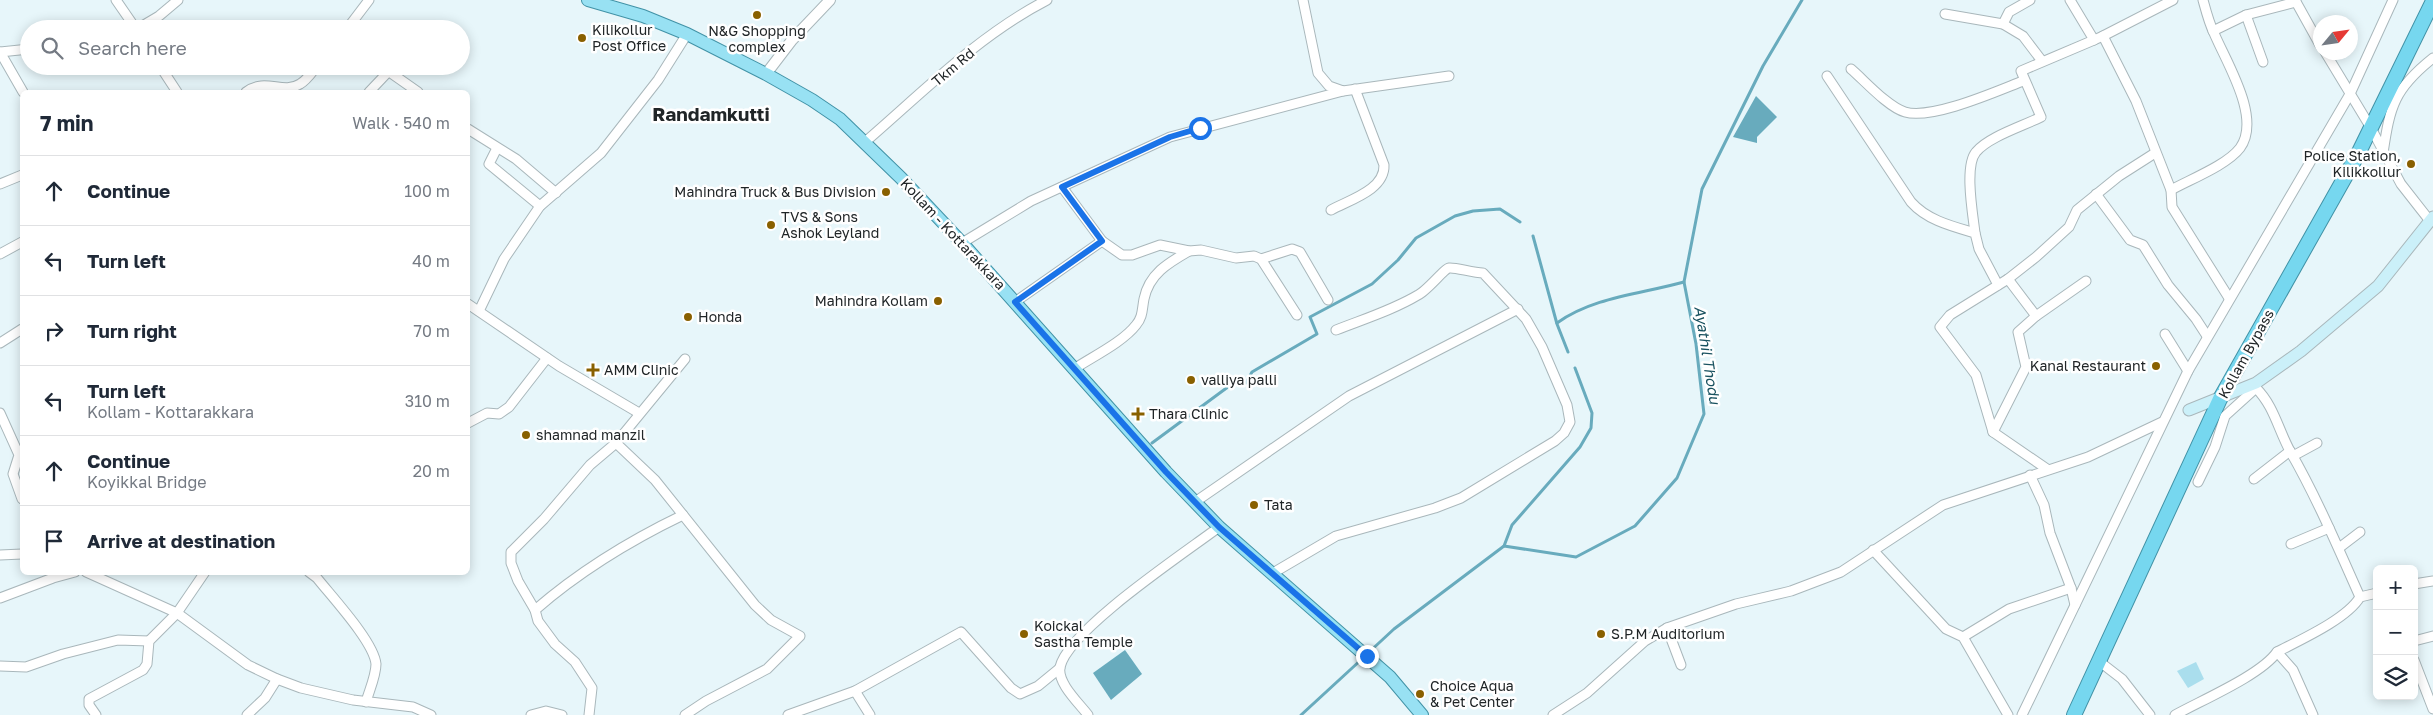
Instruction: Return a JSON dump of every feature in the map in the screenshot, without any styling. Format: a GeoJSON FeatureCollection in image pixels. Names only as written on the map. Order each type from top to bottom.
{"type":"FeatureCollection","features":[{"type":"Feature","properties":{"kind":"highway","name":"Kollam Bypass"},"geometry":{"type":"LineString","coordinates":[[2074,715],[2220,399],[2324,217],[2371,128],[2433,1]]}},
{"type":"Feature","properties":{"kind":"main road","name":"Kollam - Kottarakkara"},"geometry":{"type":"LineString","coordinates":[[588,0],[643,16],[688,34],[766,74],[812,100],[840,119],[865,142],[962,243],[1219,527],[1390,677],[1422,715]]}},
{"type":"Feature","properties":{"kind":"main road"},"geometry":{"type":"LineString","coordinates":[[2189,410],[2256,385],[2301,351],[2378,286],[2432,221]]}},
{"type":"Feature","properties":{"kind":"street"},"geometry":{"type":"LineString","coordinates":[[116,0],[130,20]]}},
{"type":"Feature","properties":{"kind":"street"},"geometry":{"type":"LineString","coordinates":[[152,20],[178,0]]}},
{"type":"Feature","properties":{"kind":"street"},"geometry":{"type":"LineString","coordinates":[[354,20],[369,0]]}},
{"type":"Feature","properties":{"kind":"street"},"geometry":{"type":"LineString","coordinates":[[766,74],[792,40],[830,0]]}},
{"type":"Feature","properties":{"kind":"street","name":"Tkm Rd"},"geometry":{"type":"LineString","coordinates":[[865,142],[974,49],[1022,13],[1047,0]]}},
{"type":"Feature","properties":{"kind":"street"},"geometry":{"type":"LineString","coordinates":[[1303,0],[1318,73],[1329,86],[1343,91]]}},
{"type":"Feature","properties":{"kind":"street"},"geometry":{"type":"LineString","coordinates":[[2003,24],[2009,12],[2030,0]]}},
{"type":"Feature","properties":{"kind":"street"},"geometry":{"type":"LineString","coordinates":[[2070,0],[2098,38],[2136,101],[2171,190],[2172,207],[2229,298]]}},
{"type":"Feature","properties":{"kind":"street"},"geometry":{"type":"LineString","coordinates":[[1998,285],[1979,249],[1974,233],[1970,182],[1971,163],[1975,153],[1990,141],[2041,117],[2023,81],[2020,73],[2022,69],[2098,38],[2174,0]]}},
{"type":"Feature","properties":{"kind":"street"},"geometry":{"type":"LineString","coordinates":[[2171,190],[2227,159],[2239,149],[2245,139],[2246,112],[2213,31],[2203,0]]}},
{"type":"Feature","properties":{"kind":"street"},"geometry":{"type":"LineString","coordinates":[[2022,715],[2188,371],[2350,94],[2393,0]]}},
{"type":"Feature","properties":{"kind":"street"},"geometry":{"type":"LineString","coordinates":[[2213,31],[2246,16],[2295,1],[2313,33]]}},
{"type":"Feature","properties":{"kind":"street"},"geometry":{"type":"LineString","coordinates":[[1945,14],[2003,24],[2022,36],[2042,61]]}},
{"type":"Feature","properties":{"kind":"street"},"geometry":{"type":"LineString","coordinates":[[2246,16],[2263,62]]}},
{"type":"Feature","properties":{"kind":"street"},"geometry":{"type":"LineString","coordinates":[[479,311],[504,258],[540,206],[602,153],[658,80],[688,34]]}},
{"type":"Feature","properties":{"kind":"street"},"geometry":{"type":"LineString","coordinates":[[20,51],[0,52],[21,90]]}},
{"type":"Feature","properties":{"kind":"street"},"geometry":{"type":"LineString","coordinates":[[2383,153],[2389,114],[2396,99],[2415,73],[2433,58]]}},
{"type":"Feature","properties":{"kind":"street"},"geometry":{"type":"LineString","coordinates":[[2330,60],[2371,128],[2401,184],[2432,221]]}},
{"type":"Feature","properties":{"kind":"street"},"geometry":{"type":"LineString","coordinates":[[1851,69],[1896,107],[1905,112],[1922,113],[1988,95],[2023,81]]}},
{"type":"Feature","properties":{"kind":"street"},"geometry":{"type":"LineString","coordinates":[[166,75],[176,90]]}},
{"type":"Feature","properties":{"kind":"street"},"geometry":{"type":"LineString","coordinates":[[250,90],[261,84],[293,87],[309,75]]}},
{"type":"Feature","properties":{"kind":"street"},"geometry":{"type":"LineString","coordinates":[[370,90],[381,75]]}},
{"type":"Feature","properties":{"kind":"street"},"geometry":{"type":"LineString","coordinates":[[394,75],[415,90]]}},
{"type":"Feature","properties":{"kind":"street"},"geometry":{"type":"LineString","coordinates":[[962,243],[1031,201],[1170,137],[1343,91],[1449,76]]}},
{"type":"Feature","properties":{"kind":"street"},"geometry":{"type":"LineString","coordinates":[[1827,76],[1918,210],[1937,220],[1974,233]]}},
{"type":"Feature","properties":{"kind":"street"},"geometry":{"type":"LineString","coordinates":[[1331,210],[1368,190],[1381,180],[1384,173],[1384,165],[1355,89]]}},
{"type":"Feature","properties":{"kind":"street"},"geometry":{"type":"LineString","coordinates":[[470,130],[516,159],[556,193]]}},
{"type":"Feature","properties":{"kind":"street"},"geometry":{"type":"LineString","coordinates":[[496,150],[489,164],[540,206]]}},
{"type":"Feature","properties":{"kind":"street"},"geometry":{"type":"LineString","coordinates":[[2047,469],[1993,432],[1976,375],[1940,327],[1950,315],[2008,279],[2036,258],[2069,227],[2077,210],[2119,176],[2155,153]]}},
{"type":"Feature","properties":{"kind":"street"},"geometry":{"type":"LineString","coordinates":[[0,184],[20,176]]}},
{"type":"Feature","properties":{"kind":"street"},"geometry":{"type":"LineString","coordinates":[[1062,187],[1102,241],[1122,255],[1132,256],[1160,246],[1189,251],[1207,251],[1236,258],[1254,256],[1261,259],[1297,315]]}},
{"type":"Feature","properties":{"kind":"street"},"geometry":{"type":"LineString","coordinates":[[2096,194],[2130,240],[2143,245],[2168,285],[2196,319],[2207,336]]}},
{"type":"Feature","properties":{"kind":"street"},"geometry":{"type":"LineString","coordinates":[[1015,302],[1102,241]]}},
{"type":"Feature","properties":{"kind":"street"},"geometry":{"type":"LineString","coordinates":[[0,254],[20,243]]}},
{"type":"Feature","properties":{"kind":"street"},"geometry":{"type":"LineString","coordinates":[[1261,259],[1292,249],[1300,252],[1328,300]]}},
{"type":"Feature","properties":{"kind":"street"},"geometry":{"type":"LineString","coordinates":[[1074,369],[1128,333],[1137,324],[1142,315],[1147,287],[1155,274],[1168,263],[1189,251]]}},
{"type":"Feature","properties":{"kind":"street"},"geometry":{"type":"LineString","coordinates":[[1273,573],[1336,536],[1435,508],[1461,498],[1533,456],[1564,433],[1570,422],[1567,405],[1542,347],[1518,309],[1483,274],[1470,273],[1450,267],[1445,269],[1432,286],[1419,295],[1399,306],[1336,330]]}},
{"type":"Feature","properties":{"kind":"street"},"geometry":{"type":"LineString","coordinates":[[2008,279],[2036,316]]}},
{"type":"Feature","properties":{"kind":"street"},"geometry":{"type":"LineString","coordinates":[[1993,432],[2026,367],[2018,332],[2036,316],[2086,281]]}},
{"type":"Feature","properties":{"kind":"street"},"geometry":{"type":"LineString","coordinates":[[470,305],[547,358],[639,413]]}},
{"type":"Feature","properties":{"kind":"street"},"geometry":{"type":"LineString","coordinates":[[1195,502],[1350,396],[1518,309]]}},
{"type":"Feature","properties":{"kind":"street"},"geometry":{"type":"LineString","coordinates":[[0,343],[20,331]]}},
{"type":"Feature","properties":{"kind":"street"},"geometry":{"type":"LineString","coordinates":[[2164,334],[2188,371]]}},
{"type":"Feature","properties":{"kind":"street"},"geometry":{"type":"LineString","coordinates":[[470,422],[487,413],[499,414],[509,407],[547,358]]}},
{"type":"Feature","properties":{"kind":"street"},"geometry":{"type":"LineString","coordinates":[[589,715],[592,688],[575,662],[555,644],[542,626],[518,581],[511,563],[511,552],[544,519],[590,465],[616,443],[685,359]]}},
{"type":"Feature","properties":{"kind":"street"},"geometry":{"type":"LineString","coordinates":[[2198,482],[2215,447],[2225,416],[2256,385],[2272,409],[2292,454],[2339,548],[2360,597]]}},
{"type":"Feature","properties":{"kind":"street"},"geometry":{"type":"LineString","coordinates":[[0,414],[20,453]]}},
{"type":"Feature","properties":{"kind":"street"},"geometry":{"type":"LineString","coordinates":[[1553,715],[1587,692],[1645,641],[1667,628],[1736,604],[1791,591],[1841,572],[1943,505],[2088,457],[2162,422]]}},
{"type":"Feature","properties":{"kind":"street"},"geometry":{"type":"LineString","coordinates":[[616,443],[655,480],[755,605],[771,620],[800,636],[767,669],[706,701],[685,715]]}},
{"type":"Feature","properties":{"kind":"street"},"geometry":{"type":"LineString","coordinates":[[2254,480],[2292,454],[2317,443]]}},
{"type":"Feature","properties":{"kind":"street"},"geometry":{"type":"LineString","coordinates":[[20,457],[13,474],[20,493]]}},
{"type":"Feature","properties":{"kind":"street"},"geometry":{"type":"LineString","coordinates":[[2030,475],[2044,505],[2050,533],[2071,588],[2075,605]]}},
{"type":"Feature","properties":{"kind":"street"},"geometry":{"type":"LineString","coordinates":[[535,610],[563,585],[602,558],[683,515]]}},
{"type":"Feature","properties":{"kind":"street"},"geometry":{"type":"LineString","coordinates":[[788,715],[855,691],[961,632],[1011,688],[1020,694],[1038,686],[1060,668],[1068,651],[1106,612],[1219,527]]}},
{"type":"Feature","properties":{"kind":"street"},"geometry":{"type":"LineString","coordinates":[[2291,544],[2329,528]]}},
{"type":"Feature","properties":{"kind":"street"},"geometry":{"type":"LineString","coordinates":[[2339,548],[2360,532]]}},
{"type":"Feature","properties":{"kind":"street"},"geometry":{"type":"LineString","coordinates":[[1873,550],[1946,629],[1963,637],[2008,715]]}},
{"type":"Feature","properties":{"kind":"street"},"geometry":{"type":"LineString","coordinates":[[0,555],[20,554]]}},
{"type":"Feature","properties":{"kind":"street"},"geometry":{"type":"LineString","coordinates":[[0,598],[64,575]]}},
{"type":"Feature","properties":{"kind":"street"},"geometry":{"type":"LineString","coordinates":[[93,575],[177,613],[248,665],[277,680],[318,693],[366,702],[413,707],[431,715]]}},
{"type":"Feature","properties":{"kind":"street"},"geometry":{"type":"LineString","coordinates":[[96,715],[89,704],[89,699],[143,670],[146,664],[149,641],[177,613],[203,575]]}},
{"type":"Feature","properties":{"kind":"street"},"geometry":{"type":"LineString","coordinates":[[317,575],[361,634],[373,654],[375,669],[366,702]]}},
{"type":"Feature","properties":{"kind":"street"},"geometry":{"type":"LineString","coordinates":[[2418,583],[2433,581]]}},
{"type":"Feature","properties":{"kind":"street"},"geometry":{"type":"LineString","coordinates":[[1963,637],[2009,609],[2071,588]]}},
{"type":"Feature","properties":{"kind":"street"},"geometry":{"type":"LineString","coordinates":[[2175,715],[2272,660],[2277,652],[2340,615],[2356,604],[2360,597],[2373,594]]}},
{"type":"Feature","properties":{"kind":"street"},"geometry":{"type":"LineString","coordinates":[[1667,628],[1681,665]]}},
{"type":"Feature","properties":{"kind":"street"},"geometry":{"type":"LineString","coordinates":[[2418,640],[2433,636]]}},
{"type":"Feature","properties":{"kind":"street"},"geometry":{"type":"LineString","coordinates":[[0,666],[26,668],[64,654],[118,640],[149,641]]}},
{"type":"Feature","properties":{"kind":"street"},"geometry":{"type":"LineString","coordinates":[[2277,652],[2293,670],[2313,715]]}},
{"type":"Feature","properties":{"kind":"street"},"geometry":{"type":"LineString","coordinates":[[2100,662],[2122,679],[2150,715]]}},
{"type":"Feature","properties":{"kind":"street"},"geometry":{"type":"LineString","coordinates":[[1060,668],[1065,684],[1088,715]]}},
{"type":"Feature","properties":{"kind":"street"},"geometry":{"type":"LineString","coordinates":[[2418,668],[2430,692],[2433,709]]}},
{"type":"Feature","properties":{"kind":"street"},"geometry":{"type":"LineString","coordinates":[[247,715],[265,698],[277,680]]}},
{"type":"Feature","properties":{"kind":"street"},"geometry":{"type":"LineString","coordinates":[[855,691],[870,715]]}},
{"type":"Feature","properties":{"kind":"street"},"geometry":{"type":"LineString","coordinates":[[395,715],[396,704]]}},
{"type":"Feature","properties":{"kind":"street"},"geometry":{"type":"LineString","coordinates":[[531,715],[546,711],[562,715]]}},
{"type":"Feature","properties":{"kind":"shaded area"},"geometry":{"type":"Polygon","coordinates":[[[1756,96],[1777,117],[1757,137],[1757,143],[1733,137],[1756,96]]]}},
{"type":"Feature","properties":{"kind":"shaded area"},"geometry":{"type":"Polygon","coordinates":[[[1125,650],[1142,674],[1111,700],[1093,673],[1125,650]]]}},
{"type":"Feature","properties":{"kind":"shaded area"},"geometry":{"type":"Polygon","coordinates":[[[2196,662],[2204,679],[2188,688],[2177,671],[2196,662]]]}},
{"type":"Feature","properties":{"kind":"waterway","name":"Ayathil Thodu"},"geometry":{"type":"LineString","coordinates":[[1367,654],[1394,629],[1504,546],[1576,557],[1635,526],[1677,478],[1704,414],[1696,344],[1684,282],[1702,189],[1763,66],[1802,0]]}},
{"type":"Feature","properties":{"kind":"waterway"},"geometry":{"type":"LineString","coordinates":[[1152,443],[1236,381],[1246,383],[1252,372],[1317,334],[1310,317],[1372,284],[1398,260],[1416,238],[1455,216],[1473,211],[1500,209],[1520,222]]}},
{"type":"Feature","properties":{"kind":"waterway"},"geometry":{"type":"LineString","coordinates":[[1533,236],[1557,324],[1568,352]]}},
{"type":"Feature","properties":{"kind":"waterway"},"geometry":{"type":"LineString","coordinates":[[1557,323],[1586,307],[1618,297],[1684,282]]}},
{"type":"Feature","properties":{"kind":"waterway"},"geometry":{"type":"LineString","coordinates":[[1504,546],[1512,525],[1580,447],[1591,428],[1592,413],[1575,368]]}},
{"type":"Feature","properties":{"kind":"waterway","name":"Ayathil Thodu"},"geometry":{"type":"LineString","coordinates":[[1301,715],[1363,658]]}},
{"type":"Feature","properties":{"kind":"place","name":"N&G Shopping complex"},"geometry":{"type":"Point","coordinates":[757,15]}},
{"type":"Feature","properties":{"kind":"place","name":"Kilikollur Post Office"},"geometry":{"type":"Point","coordinates":[582,38]}},
{"type":"Feature","properties":{"kind":"place","name":"Police Station, Kilikkollur"},"geometry":{"type":"Point","coordinates":[2411,164]}},
{"type":"Feature","properties":{"kind":"place","name":"Mahindra Truck & Bus Division"},"geometry":{"type":"Point","coordinates":[886,192]}},
{"type":"Feature","properties":{"kind":"place","name":"TVS & Sons Ashok Leyland"},"geometry":{"type":"Point","coordinates":[771,225]}},
{"type":"Feature","properties":{"kind":"place","name":"Mahindra Kollam"},"geometry":{"type":"Point","coordinates":[938,301]}},
{"type":"Feature","properties":{"kind":"place","name":"Honda"},"geometry":{"type":"Point","coordinates":[688,317]}},
{"type":"Feature","properties":{"kind":"place","name":"Kanal Restaurant"},"geometry":{"type":"Point","coordinates":[2156,366]}},
{"type":"Feature","properties":{"kind":"place","name":"AMM Clinic"},"geometry":{"type":"Point","coordinates":[593,370]}},
{"type":"Feature","properties":{"kind":"place","name":"valliya palli"},"geometry":{"type":"Point","coordinates":[1191,380]}},
{"type":"Feature","properties":{"kind":"place","name":"Thara Clinic"},"geometry":{"type":"Point","coordinates":[1138,414]}},
{"type":"Feature","properties":{"kind":"place","name":"shamnad manzil"},"geometry":{"type":"Point","coordinates":[526,435]}},
{"type":"Feature","properties":{"kind":"place","name":"Tata"},"geometry":{"type":"Point","coordinates":[1254,505]}},
{"type":"Feature","properties":{"kind":"place","name":"Koickal Sastha Temple"},"geometry":{"type":"Point","coordinates":[1024,634]}},
{"type":"Feature","properties":{"kind":"place","name":"S.P.M Auditorium"},"geometry":{"type":"Point","coordinates":[1601,634]}},
{"type":"Feature","properties":{"kind":"place","name":"Choice Aqua & Pet Center"},"geometry":{"type":"Point","coordinates":[1420,694]}},
{"type":"Feature","properties":{"kind":"district","name":"Randamkutti"},"geometry":{"type":"Point","coordinates":[711,114]}},
{"type":"Feature","properties":{"kind":"route"},"geometry":{"type":"LineString","coordinates":[[1200,128],[1170,137],[1062,187],[1102,241],[1015,302],[1166,472],[1219,527],[1367,656]]}}]}
